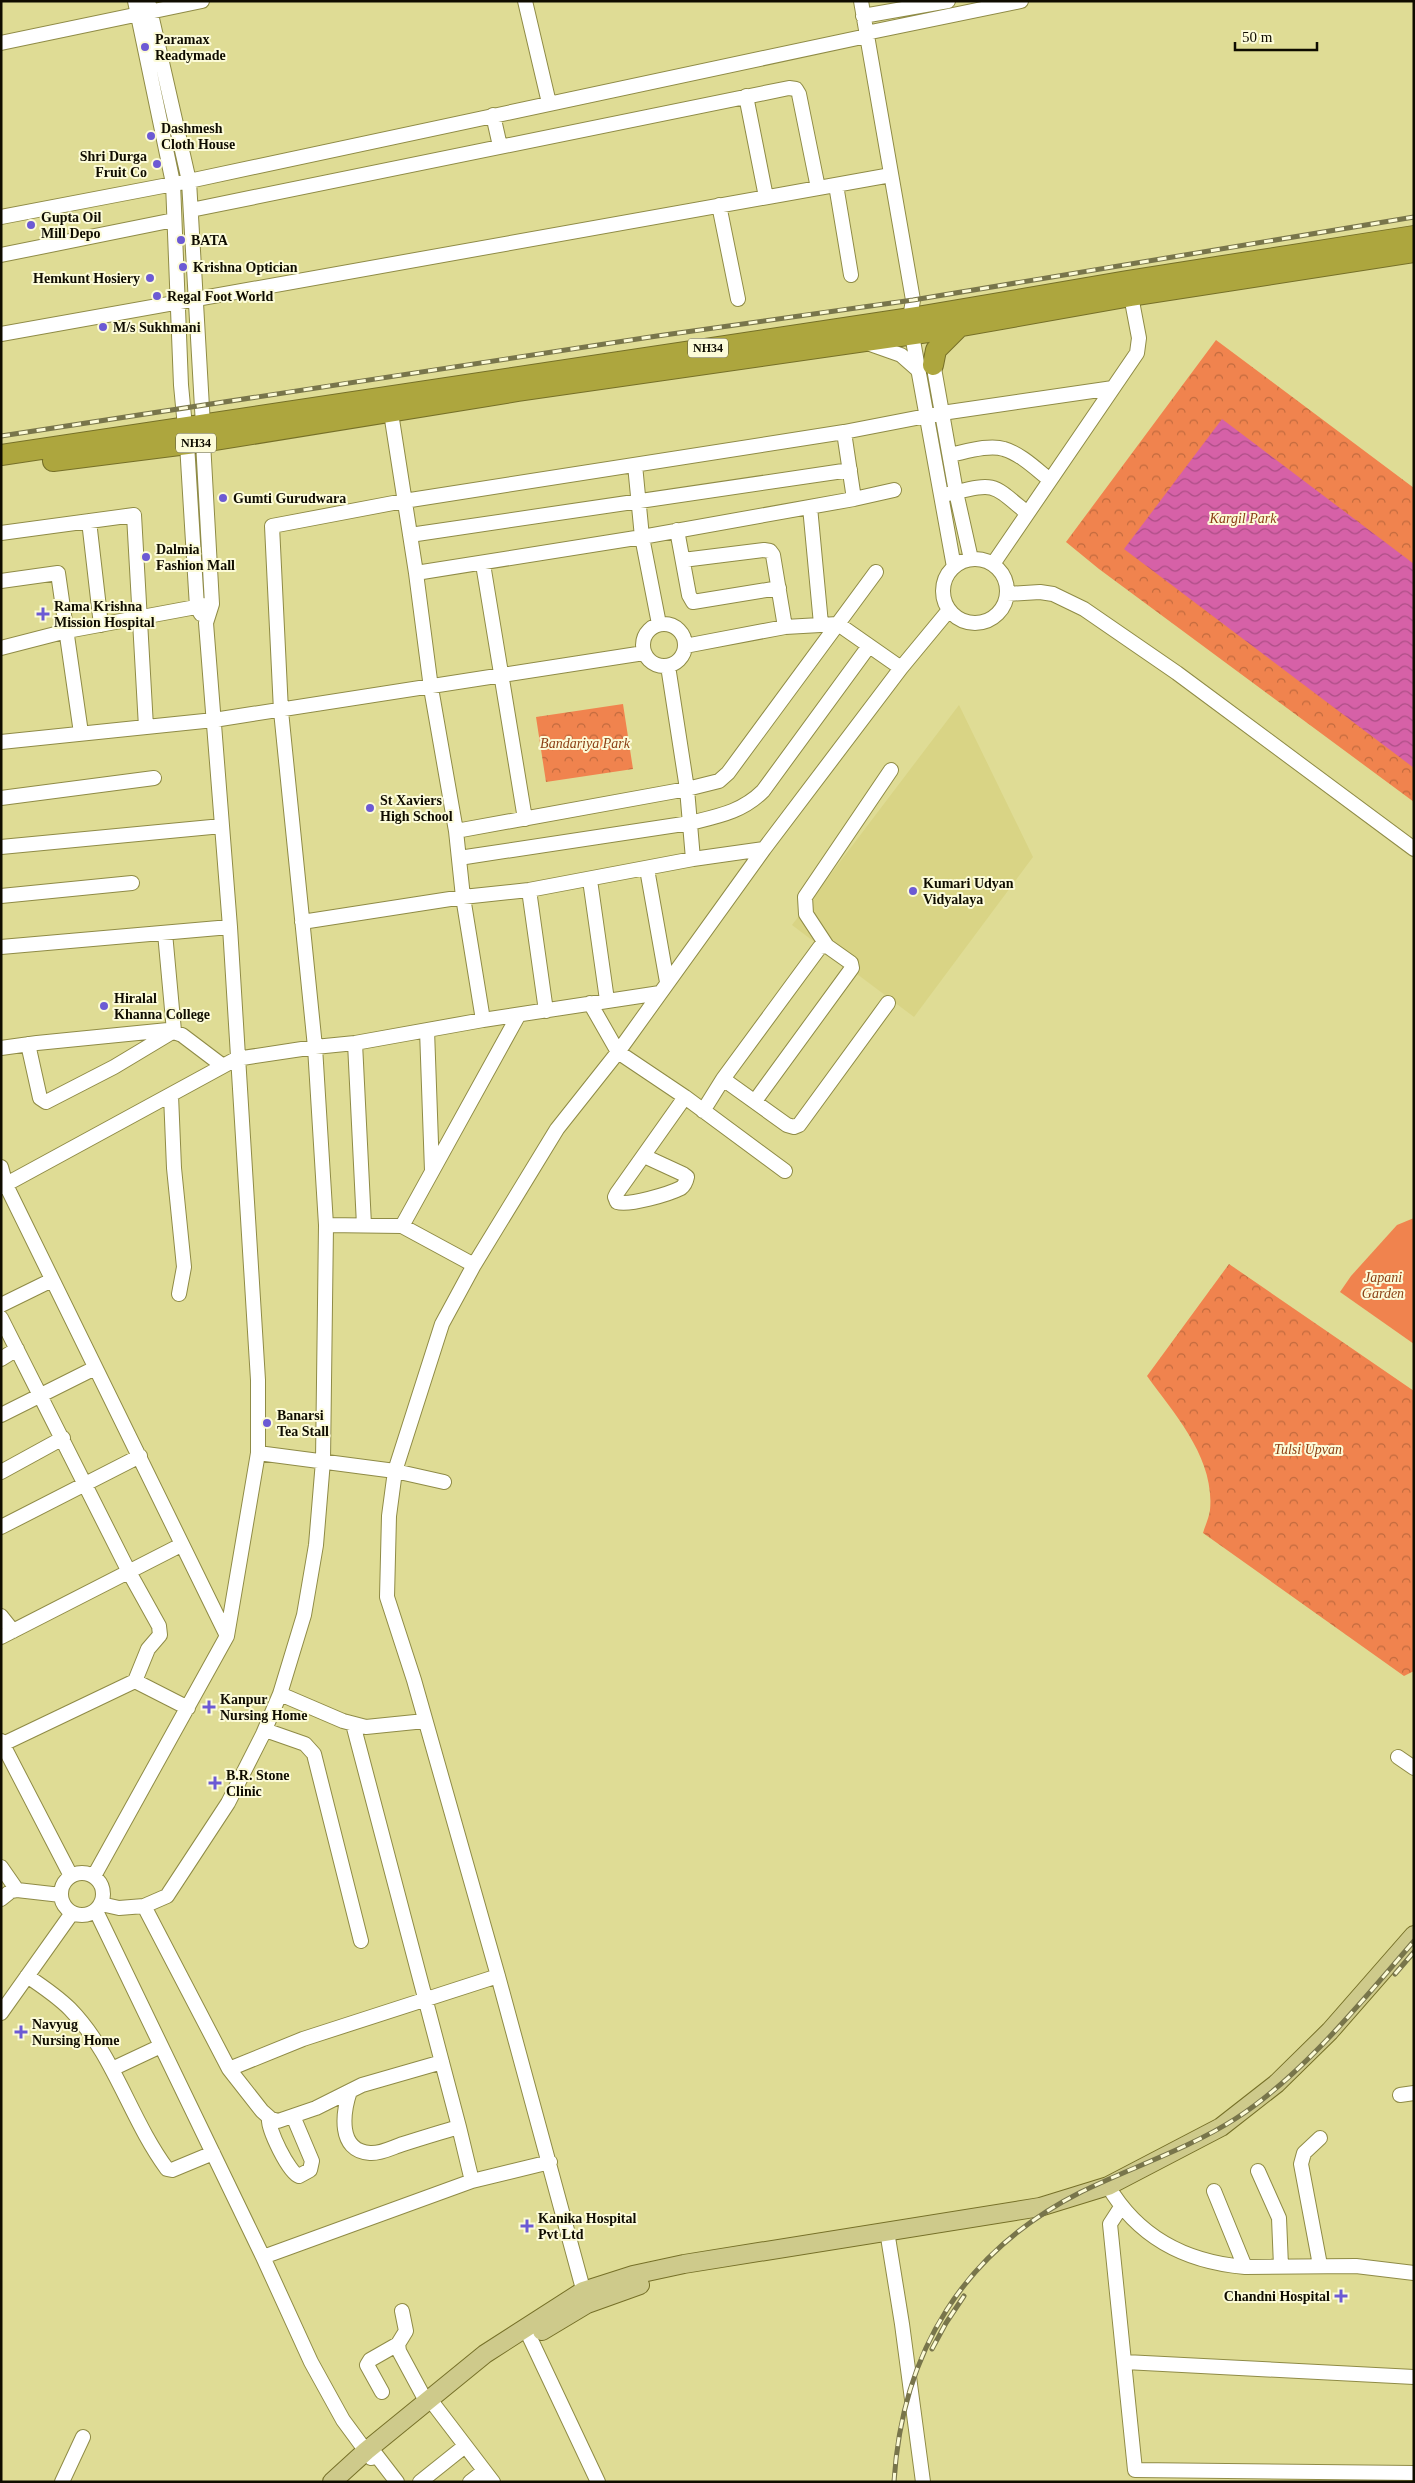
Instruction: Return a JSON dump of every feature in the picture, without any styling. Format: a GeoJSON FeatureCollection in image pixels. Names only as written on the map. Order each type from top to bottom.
{"type":"FeatureCollection","features":[{"type":"Feature","properties":{"kind":"highway","name":"NH34"},"geometry":{"type":"LineString","coordinates":[[1,468],[195,434],[917,320],[1080,297],[1414,236]]}},
{"type":"Feature","properties":{"kind":"highway","name":"NH34"},"geometry":{"type":"LineString","coordinates":[[1,455],[391,413],[546,380],[863,342],[917,320],[960,326],[1080,297],[1131,296],[1414,252]]}},
{"type":"Feature","properties":{"kind":"highway"},"geometry":{"type":"LineString","coordinates":[[926,368],[939,346],[960,326]]}},
{"type":"Feature","properties":{"kind":"main road"},"geometry":{"type":"LineString","coordinates":[[332,2482],[371,2453],[430,2404],[485,2354],[527,2333],[585,2297],[633,2275],[761,2257],[888,2236],[1114,2195],[1221,2127],[1276,2084],[1413,1945]]}},
{"type":"Feature","properties":{"kind":"main road"},"geometry":{"type":"LineString","coordinates":[[346,2482],[371,2453]]}},
{"type":"Feature","properties":{"kind":"street"},"geometry":{"type":"LineString","coordinates":[[1,43],[143,7],[202,1]]}},
{"type":"Feature","properties":{"kind":"street"},"geometry":{"type":"LineString","coordinates":[[525,1],[549,103]]}},
{"type":"Feature","properties":{"kind":"street"},"geometry":{"type":"LineString","coordinates":[[861,1],[926,368],[942,413],[956,492],[972,559]]}},
{"type":"Feature","properties":{"kind":"street"},"geometry":{"type":"LineString","coordinates":[[864,16],[948,1]]}},
{"type":"Feature","properties":{"kind":"street"},"geometry":{"type":"LineString","coordinates":[[1,217],[189,181],[1021,1]]}},
{"type":"Feature","properties":{"kind":"street"},"geometry":{"type":"LineString","coordinates":[[143,7],[189,181],[195,298],[197,607],[206,623]]}},
{"type":"Feature","properties":{"kind":"street"},"geometry":{"type":"LineString","coordinates":[[94,1876],[227,1636],[258,1453],[258,1380],[236,1059],[230,927],[206,623],[212,604],[195,434],[178,302],[173,183],[143,7]]}},
{"type":"Feature","properties":{"kind":"street"},"geometry":{"type":"LineString","coordinates":[[191,210],[789,88],[798,91],[818,188]]}},
{"type":"Feature","properties":{"kind":"street"},"geometry":{"type":"LineString","coordinates":[[746,96],[766,197]]}},
{"type":"Feature","properties":{"kind":"street"},"geometry":{"type":"LineString","coordinates":[[493,115],[500,146]]}},
{"type":"Feature","properties":{"kind":"street"},"geometry":{"type":"LineString","coordinates":[[1,334],[891,175]]}},
{"type":"Feature","properties":{"kind":"street"},"geometry":{"type":"LineString","coordinates":[[836,184],[851,275]]}},
{"type":"Feature","properties":{"kind":"street"},"geometry":{"type":"LineString","coordinates":[[719,205],[738,298]]}},
{"type":"Feature","properties":{"kind":"street"},"geometry":{"type":"LineString","coordinates":[[1,255],[174,220]]}},
{"type":"Feature","properties":{"kind":"street"},"geometry":{"type":"LineString","coordinates":[[993,564],[1132,360],[1140,345],[1131,296]]}},
{"type":"Feature","properties":{"kind":"street"},"geometry":{"type":"LineString","coordinates":[[863,342],[901,356],[926,368]]}},
{"type":"Feature","properties":{"kind":"street"},"geometry":{"type":"LineString","coordinates":[[926,368],[926,416],[954,567]]}},
{"type":"Feature","properties":{"kind":"street"},"geometry":{"type":"LineString","coordinates":[[397,2482],[343,2420],[311,2362],[263,2257],[161,2046],[98,1908],[104,1894],[101,1884],[94,1876],[82,1873],[71,1876],[63,1884],[61,1895],[64,1906],[72,1913],[84,1916],[98,1908],[144,1906],[167,1896],[228,1803],[265,1730],[280,1694],[304,1615],[316,1545],[323,1461],[326,1225],[315,1047],[281,710],[272,526],[404,501],[844,432],[942,413],[1113,388]]}},
{"type":"Feature","properties":{"kind":"street"},"geometry":{"type":"LineString","coordinates":[[391,413],[416,574],[431,688],[456,831],[463,898],[483,1020]]}},
{"type":"Feature","properties":{"kind":"street"},"geometry":{"type":"LineString","coordinates":[[844,432],[854,499]]}},
{"type":"Feature","properties":{"kind":"street"},"geometry":{"type":"LineString","coordinates":[[950,455],[1004,448],[1050,480]]}},
{"type":"Feature","properties":{"kind":"street"},"geometry":{"type":"LineString","coordinates":[[635,465],[642,538],[659,624]]}},
{"type":"Feature","properties":{"kind":"street"},"geometry":{"type":"LineString","coordinates":[[410,535],[850,470]]}},
{"type":"Feature","properties":{"kind":"street"},"geometry":{"type":"LineString","coordinates":[[941,496],[989,486],[999,490],[1027,513]]}},
{"type":"Feature","properties":{"kind":"street"},"geometry":{"type":"LineString","coordinates":[[416,574],[642,538],[894,490]]}},
{"type":"Feature","properties":{"kind":"street"},"geometry":{"type":"LineString","coordinates":[[810,507],[821,624]]}},
{"type":"Feature","properties":{"kind":"street"},"geometry":{"type":"LineString","coordinates":[[1,534],[134,515],[142,619],[146,727]]}},
{"type":"Feature","properties":{"kind":"street"},"geometry":{"type":"LineString","coordinates":[[89,521],[101,625]]}},
{"type":"Feature","properties":{"kind":"street"},"geometry":{"type":"LineString","coordinates":[[677,530],[689,595],[693,602],[779,588]]}},
{"type":"Feature","properties":{"kind":"street"},"geometry":{"type":"LineString","coordinates":[[683,560],[768,550],[773,555],[785,627]]}},
{"type":"Feature","properties":{"kind":"street"},"geometry":{"type":"LineString","coordinates":[[972,559],[993,564],[1004,577],[1007,594],[998,614],[989,620],[978,623],[967,622],[957,618],[949,610],[945,602],[944,583],[954,567],[972,559]]}},
{"type":"Feature","properties":{"kind":"street"},"geometry":{"type":"LineString","coordinates":[[483,564],[503,675],[525,819]]}},
{"type":"Feature","properties":{"kind":"street"},"geometry":{"type":"LineString","coordinates":[[456,831],[687,789],[719,781],[728,772],[876,572]]}},
{"type":"Feature","properties":{"kind":"street"},"geometry":{"type":"LineString","coordinates":[[1,581],[58,573],[81,733]]}},
{"type":"Feature","properties":{"kind":"street"},"geometry":{"type":"LineString","coordinates":[[1007,594],[1052,594],[1084,609],[1177,672],[1414,849]]}},
{"type":"Feature","properties":{"kind":"street"},"geometry":{"type":"LineString","coordinates":[[1,648],[67,631],[142,619],[212,604]]}},
{"type":"Feature","properties":{"kind":"street"},"geometry":{"type":"LineString","coordinates":[[585,2297],[550,2162],[498,1976],[425,1721],[387,1597],[389,1516],[396,1471],[442,1324],[474,1265],[520,1193],[557,1129],[618,1052],[764,849],[901,668],[949,610]]}},
{"type":"Feature","properties":{"kind":"street"},"geometry":{"type":"LineString","coordinates":[[659,624],[668,624],[677,629],[683,636],[685,646],[682,655],[676,662],[668,666],[653,664],[644,653],[642,641],[648,630],[659,624]]}},
{"type":"Feature","properties":{"kind":"street"},"geometry":{"type":"LineString","coordinates":[[685,646],[785,627],[838,624],[901,668]]}},
{"type":"Feature","properties":{"kind":"street"},"geometry":{"type":"LineString","coordinates":[[458,858],[690,822],[737,810],[763,792],[869,646]]}},
{"type":"Feature","properties":{"kind":"street"},"geometry":{"type":"LineString","coordinates":[[1,742],[214,720],[431,688],[644,653]]}},
{"type":"Feature","properties":{"kind":"street"},"geometry":{"type":"LineString","coordinates":[[668,666],[687,789],[693,859]]}},
{"type":"Feature","properties":{"kind":"street"},"geometry":{"type":"LineString","coordinates":[[755,1101],[852,968],[851,963],[827,946],[806,914],[805,897],[891,770]]}},
{"type":"Feature","properties":{"kind":"street"},"geometry":{"type":"LineString","coordinates":[[1,798],[154,778]]}},
{"type":"Feature","properties":{"kind":"street"},"geometry":{"type":"LineString","coordinates":[[1,847],[222,826]]}},
{"type":"Feature","properties":{"kind":"street"},"geometry":{"type":"LineString","coordinates":[[302,922],[529,890],[590,880],[693,859],[764,849]]}},
{"type":"Feature","properties":{"kind":"street"},"geometry":{"type":"LineString","coordinates":[[647,869],[664,988]]}},
{"type":"Feature","properties":{"kind":"street"},"geometry":{"type":"LineString","coordinates":[[590,880],[607,1000]]}},
{"type":"Feature","properties":{"kind":"street"},"geometry":{"type":"LineString","coordinates":[[1,896],[132,883]]}},
{"type":"Feature","properties":{"kind":"street"},"geometry":{"type":"LineString","coordinates":[[529,890],[546,1011]]}},
{"type":"Feature","properties":{"kind":"street"},"geometry":{"type":"LineString","coordinates":[[1,947],[230,927]]}},
{"type":"Feature","properties":{"kind":"street"},"geometry":{"type":"LineString","coordinates":[[165,933],[174,1031]]}},
{"type":"Feature","properties":{"kind":"street"},"geometry":{"type":"LineString","coordinates":[[703,1111],[723,1079],[815,953],[820,947],[827,946]]}},
{"type":"Feature","properties":{"kind":"street"},"geometry":{"type":"LineString","coordinates":[[4,1186],[236,1059],[355,1043],[483,1020],[518,1016],[664,988]]}},
{"type":"Feature","properties":{"kind":"street"},"geometry":{"type":"LineString","coordinates":[[590,1003],[618,1052],[785,1171]]}},
{"type":"Feature","properties":{"kind":"street"},"geometry":{"type":"LineString","coordinates":[[723,1079],[790,1126],[799,1125],[888,1003]]}},
{"type":"Feature","properties":{"kind":"street"},"geometry":{"type":"LineString","coordinates":[[402,1226],[518,1016]]}},
{"type":"Feature","properties":{"kind":"street"},"geometry":{"type":"LineString","coordinates":[[1,1048],[159,1030],[174,1031],[223,1066]]}},
{"type":"Feature","properties":{"kind":"street"},"geometry":{"type":"LineString","coordinates":[[427,1030],[432,1173]]}},
{"type":"Feature","properties":{"kind":"street"},"geometry":{"type":"LineString","coordinates":[[28,1044],[40,1098],[46,1102],[114,1066],[174,1031]]}},
{"type":"Feature","properties":{"kind":"street"},"geometry":{"type":"LineString","coordinates":[[355,1043],[364,1225]]}},
{"type":"Feature","properties":{"kind":"street"},"geometry":{"type":"LineString","coordinates":[[171,1095],[174,1168],[184,1267],[179,1294]]}},
{"type":"Feature","properties":{"kind":"street"},"geometry":{"type":"LineString","coordinates":[[644,1156],[683,1174],[687,1178],[685,1183],[681,1188],[652,1197],[624,1203],[618,1202],[615,1197],[617,1193],[685,1098]]}},
{"type":"Feature","properties":{"kind":"street"},"geometry":{"type":"LineString","coordinates":[[1,1167],[4,1186],[140,1456],[227,1636]]}},
{"type":"Feature","properties":{"kind":"street"},"geometry":{"type":"LineString","coordinates":[[326,1225],[402,1226],[474,1265]]}},
{"type":"Feature","properties":{"kind":"street"},"geometry":{"type":"LineString","coordinates":[[1,1305],[52,1280]]}},
{"type":"Feature","properties":{"kind":"street"},"geometry":{"type":"LineString","coordinates":[[1,1318],[161,1632],[148,1649],[135,1681],[2,1743],[71,1876]]}},
{"type":"Feature","properties":{"kind":"street"},"geometry":{"type":"LineString","coordinates":[[1,1359],[17,1349]]}},
{"type":"Feature","properties":{"kind":"street"},"geometry":{"type":"LineString","coordinates":[[1,1415],[95,1368]]}},
{"type":"Feature","properties":{"kind":"street"},"geometry":{"type":"LineString","coordinates":[[1,1472],[63,1438]]}},
{"type":"Feature","properties":{"kind":"street"},"geometry":{"type":"LineString","coordinates":[[258,1453],[396,1471],[444,1482]]}},
{"type":"Feature","properties":{"kind":"street"},"geometry":{"type":"LineString","coordinates":[[1,1527],[140,1456]]}},
{"type":"Feature","properties":{"kind":"street"},"geometry":{"type":"LineString","coordinates":[[1,1616],[7,1634],[182,1545]]}},
{"type":"Feature","properties":{"kind":"street"},"geometry":{"type":"LineString","coordinates":[[135,1681],[188,1708]]}},
{"type":"Feature","properties":{"kind":"street"},"geometry":{"type":"LineString","coordinates":[[280,1694],[353,1724],[375,1728],[425,1721]]}},
{"type":"Feature","properties":{"kind":"street"},"geometry":{"type":"LineString","coordinates":[[353,1724],[472,2181]]}},
{"type":"Feature","properties":{"kind":"street"},"geometry":{"type":"LineString","coordinates":[[265,1730],[305,1744],[314,1754],[361,1941]]}},
{"type":"Feature","properties":{"kind":"street"},"geometry":{"type":"LineString","coordinates":[[1398,1757],[1414,1768]]}},
{"type":"Feature","properties":{"kind":"street"},"geometry":{"type":"LineString","coordinates":[[1,1867],[17,1890]]}},
{"type":"Feature","properties":{"kind":"street"},"geometry":{"type":"LineString","coordinates":[[1,1899],[17,1890],[61,1895]]}},
{"type":"Feature","properties":{"kind":"street"},"geometry":{"type":"LineString","coordinates":[[144,1906],[229,2069],[269,2118],[278,2121],[316,2108],[350,2091],[442,2062]]}},
{"type":"Feature","properties":{"kind":"street"},"geometry":{"type":"LineString","coordinates":[[1,2013],[72,1913]]}},
{"type":"Feature","properties":{"kind":"street"},"geometry":{"type":"LineString","coordinates":[[27,1976],[61,2000],[74,2014],[112,2069],[167,2169],[172,2170],[213,2153]]}},
{"type":"Feature","properties":{"kind":"street"},"geometry":{"type":"LineString","coordinates":[[229,2069],[303,2039],[498,1976]]}},
{"type":"Feature","properties":{"kind":"street"},"geometry":{"type":"LineString","coordinates":[[112,2069],[161,2046]]}},
{"type":"Feature","properties":{"kind":"street"},"geometry":{"type":"LineString","coordinates":[[350,2091],[345,2107],[344,2125],[352,2146],[361,2152],[378,2152],[459,2127]]}},
{"type":"Feature","properties":{"kind":"street"},"geometry":{"type":"LineString","coordinates":[[269,2118],[269,2126],[290,2169],[299,2176],[310,2170],[312,2161],[293,2116]]}},
{"type":"Feature","properties":{"kind":"street"},"geometry":{"type":"LineString","coordinates":[[1320,2138],[1304,2153],[1301,2164],[1320,2265]]}},
{"type":"Feature","properties":{"kind":"street"},"geometry":{"type":"LineString","coordinates":[[263,2257],[472,2181],[550,2162]]}},
{"type":"Feature","properties":{"kind":"street"},"geometry":{"type":"LineString","coordinates":[[1258,2171],[1278,2218],[1281,2266]]}},
{"type":"Feature","properties":{"kind":"street"},"geometry":{"type":"LineString","coordinates":[[1214,2191],[1245,2267]]}},
{"type":"Feature","properties":{"kind":"street"},"geometry":{"type":"LineString","coordinates":[[1114,2195],[1141,2227],[1186,2256],[1245,2267],[1356,2266],[1414,2273]]}},
{"type":"Feature","properties":{"kind":"street"},"geometry":{"type":"LineString","coordinates":[[1114,2195],[1110,2224],[1135,2470],[1414,2473]]}},
{"type":"Feature","properties":{"kind":"street"},"geometry":{"type":"LineString","coordinates":[[888,2236],[923,2482]]}},
{"type":"Feature","properties":{"kind":"street"},"geometry":{"type":"LineString","coordinates":[[382,2392],[367,2365],[370,2360],[398,2344],[406,2331],[402,2310]]}},
{"type":"Feature","properties":{"kind":"street"},"geometry":{"type":"LineString","coordinates":[[527,2333],[598,2482]]}},
{"type":"Feature","properties":{"kind":"street"},"geometry":{"type":"LineString","coordinates":[[398,2344],[399,2351],[430,2404],[488,2476],[470,2482]]}},
{"type":"Feature","properties":{"kind":"street"},"geometry":{"type":"LineString","coordinates":[[1124,2362],[1414,2377]]}},
{"type":"Feature","properties":{"kind":"street"},"geometry":{"type":"LineString","coordinates":[[62,2482],[83,2437]]}},
{"type":"Feature","properties":{"kind":"street"},"geometry":{"type":"LineString","coordinates":[[420,2482],[465,2446]]}},
{"type":"Feature","properties":{"kind":"shaded area","name":"Kumari Udyan Vidyalaya"},"geometry":{"type":"Polygon","coordinates":[[[959,705],[1033,857],[914,1017],[792,925],[959,705]]]}},
{"type":"Feature","properties":{"kind":"green space","name":"Kargil Park"},"geometry":{"type":"Polygon","coordinates":[[[1216,340],[1414,488],[1414,802],[1099,569],[1066,542],[1216,340]]]}},
{"type":"Feature","properties":{"kind":"green space","name":"Bandariya Park"},"geometry":{"type":"Polygon","coordinates":[[[623,704],[633,769],[546,782],[536,717],[623,704]]]}},
{"type":"Feature","properties":{"kind":"green space","name":"Japani Garden"},"geometry":{"type":"Polygon","coordinates":[[[1414,1218],[1414,1344],[1340,1292],[1351,1276],[1397,1225],[1414,1218]]]}},
{"type":"Feature","properties":{"kind":"green space","name":"Tulsi Upvan"},"geometry":{"type":"Polygon","coordinates":[[[1229,1264],[1414,1391],[1414,1671],[1404,1676],[1203,1533],[1210,1510],[1210,1491],[1200,1455],[1181,1422],[1147,1376],[1229,1264]]]}},
{"type":"Feature","properties":{"kind":"water"},"geometry":{"type":"Polygon","coordinates":[[[1222,419],[1414,564],[1414,768],[1124,549],[1222,419]]]}},
{"type":"Feature","properties":{"kind":"railway"},"geometry":{"type":"LineString","coordinates":[[1,436],[657,336],[913,300],[1414,217]]}},
{"type":"Feature","properties":{"kind":"railway"},"geometry":{"type":"LineString","coordinates":[[894,2482],[900,2434],[910,2390],[926,2348],[947,2310],[973,2275],[1004,2244],[1040,2216],[1081,2192],[1198,2140],[1260,2102],[1284,2082],[1330,2036],[1414,1941]]}},
{"type":"Feature","properties":{"kind":"railway"},"geometry":{"type":"LineString","coordinates":[[1395,1974],[1414,1952]]}},
{"type":"Feature","properties":{"kind":"railway"},"geometry":{"type":"LineString","coordinates":[[932,2349],[964,2296]]}},
{"type":"Feature","properties":{"kind":"place","name":"Paramax Readymade"},"geometry":{"type":"Point","coordinates":[145,47]}},
{"type":"Feature","properties":{"kind":"place","name":"Dashmesh Cloth House"},"geometry":{"type":"Point","coordinates":[151,136]}},
{"type":"Feature","properties":{"kind":"place","name":"Shri Durga Fruit Co"},"geometry":{"type":"Point","coordinates":[157,164]}},
{"type":"Feature","properties":{"kind":"place","name":"Gupta Oil Mill Depo"},"geometry":{"type":"Point","coordinates":[31,225]}},
{"type":"Feature","properties":{"kind":"place","name":"BATA"},"geometry":{"type":"Point","coordinates":[181,240]}},
{"type":"Feature","properties":{"kind":"place","name":"Krishna Optician"},"geometry":{"type":"Point","coordinates":[183,267]}},
{"type":"Feature","properties":{"kind":"place","name":"Hemkunt Hosiery"},"geometry":{"type":"Point","coordinates":[150,278]}},
{"type":"Feature","properties":{"kind":"place","name":"Regal Foot World"},"geometry":{"type":"Point","coordinates":[157,296]}},
{"type":"Feature","properties":{"kind":"place","name":"M/s Sukhmani"},"geometry":{"type":"Point","coordinates":[103,327]}},
{"type":"Feature","properties":{"kind":"place","name":"Gumti Gurudwara"},"geometry":{"type":"Point","coordinates":[223,498]}},
{"type":"Feature","properties":{"kind":"place","name":"Dalmia Fashion Mall"},"geometry":{"type":"Point","coordinates":[146,557]}},
{"type":"Feature","properties":{"kind":"place","name":"Rama Krishna Mission Hospital"},"geometry":{"type":"Point","coordinates":[43,614]}},
{"type":"Feature","properties":{"kind":"place","name":"St Xaviers High School"},"geometry":{"type":"Point","coordinates":[370,808]}},
{"type":"Feature","properties":{"kind":"place","name":"Kumari Udyan Vidyalaya"},"geometry":{"type":"Point","coordinates":[913,891]}},
{"type":"Feature","properties":{"kind":"place","name":"Hiralal Khanna College"},"geometry":{"type":"Point","coordinates":[104,1006]}},
{"type":"Feature","properties":{"kind":"place","name":"Banarsi Tea Stall"},"geometry":{"type":"Point","coordinates":[267,1423]}},
{"type":"Feature","properties":{"kind":"place","name":"Kanpur Nursing Home"},"geometry":{"type":"Point","coordinates":[209,1707]}},
{"type":"Feature","properties":{"kind":"place","name":"B.R. Stone Clinic"},"geometry":{"type":"Point","coordinates":[215,1783]}},
{"type":"Feature","properties":{"kind":"place","name":"Navyug Nursing Home"},"geometry":{"type":"Point","coordinates":[21,2032]}},
{"type":"Feature","properties":{"kind":"place","name":"Kanika Hospital Pvt Ltd"},"geometry":{"type":"Point","coordinates":[527,2226]}},
{"type":"Feature","properties":{"kind":"place","name":"Chandni Hospital"},"geometry":{"type":"Point","coordinates":[1341,2296]}}]}
